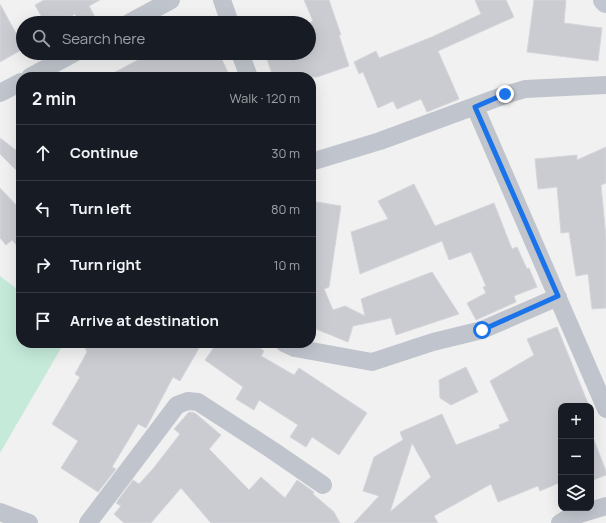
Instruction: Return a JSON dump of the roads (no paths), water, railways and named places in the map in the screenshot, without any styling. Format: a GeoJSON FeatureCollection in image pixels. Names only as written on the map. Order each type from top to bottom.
{"type":"FeatureCollection","features":[{"type":"Feature","properties":{"kind":"street"},"geometry":{"type":"LineString","coordinates":[[142,16],[171,0]]}},
{"type":"Feature","properties":{"kind":"street"},"geometry":{"type":"LineString","coordinates":[[222,0],[228,16]]}},
{"type":"Feature","properties":{"kind":"street"},"geometry":{"type":"LineString","coordinates":[[39,72],[61,60]]}},
{"type":"Feature","properties":{"kind":"street"},"geometry":{"type":"LineString","coordinates":[[243,60],[247,72]]}},
{"type":"Feature","properties":{"kind":"street"},"geometry":{"type":"LineString","coordinates":[[0,93],[16,85]]}},
{"type":"Feature","properties":{"kind":"street"},"geometry":{"type":"LineString","coordinates":[[316,160],[380,141],[475,107],[505,94],[525,89],[606,85]]}},
{"type":"Feature","properties":{"kind":"street"},"geometry":{"type":"LineString","coordinates":[[475,107],[606,409]]}},
{"type":"Feature","properties":{"kind":"street"},"geometry":{"type":"LineString","coordinates":[[295,348],[372,362],[433,342],[482,330],[558,296]]}},
{"type":"Feature","properties":{"kind":"street"},"geometry":{"type":"LineString","coordinates":[[88,523],[177,405],[188,401],[198,402],[323,485]]}},
{"type":"Feature","properties":{"kind":"street"},"geometry":{"type":"LineString","coordinates":[[567,521],[606,506]]}},
{"type":"Feature","properties":{"kind":"street"},"geometry":{"type":"LineString","coordinates":[[0,512],[29,523]]}}]}
